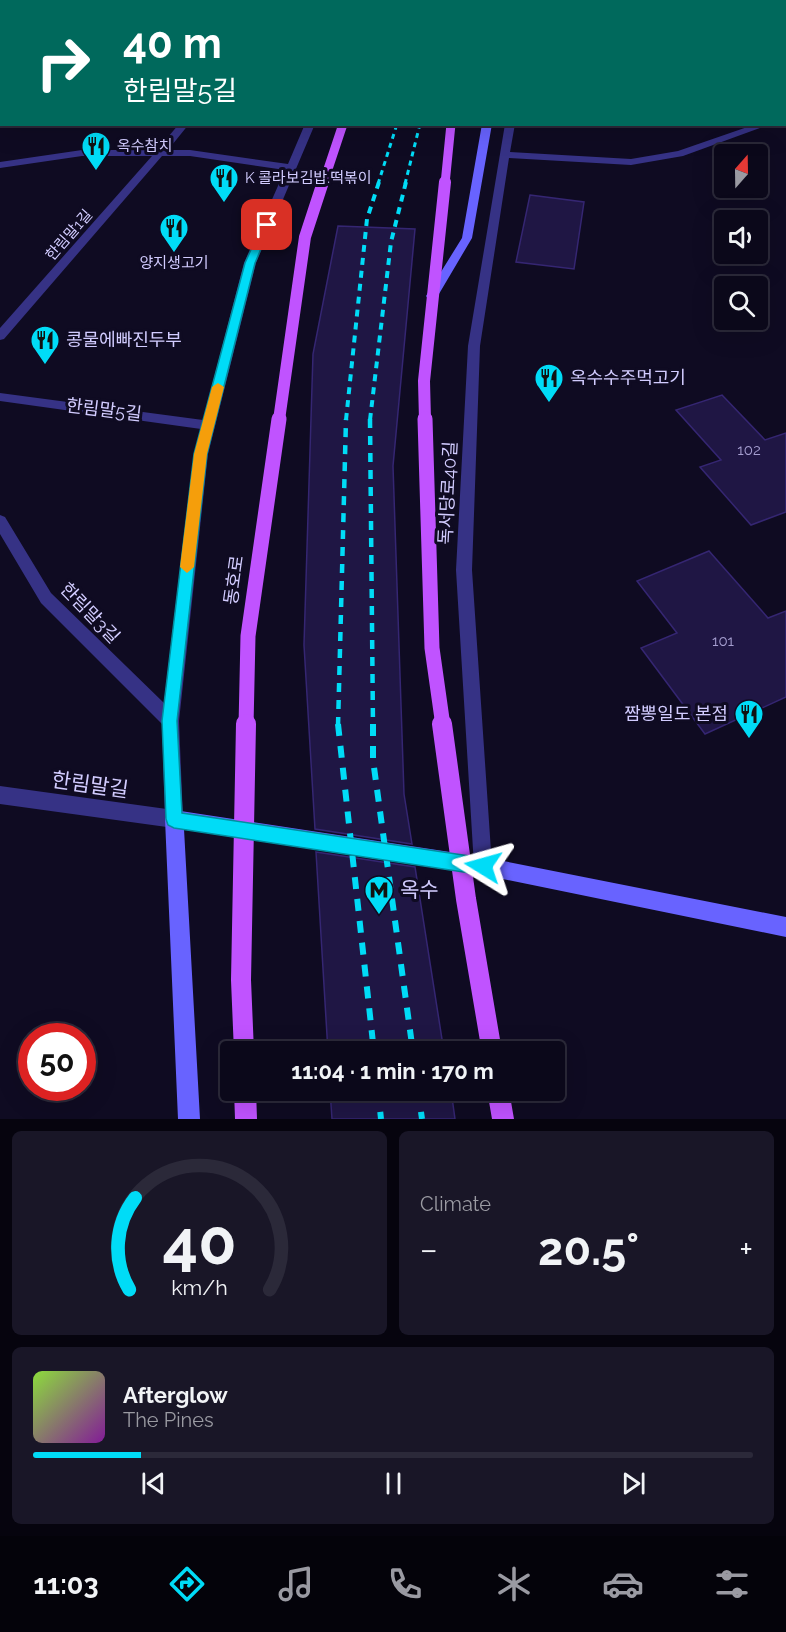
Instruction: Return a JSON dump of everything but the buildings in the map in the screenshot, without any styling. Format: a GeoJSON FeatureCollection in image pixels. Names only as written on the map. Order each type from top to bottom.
{"type":"FeatureCollection","features":[{"type":"Feature","properties":{"kind":"main road","name":"동호로"},"geometry":{"type":"LineString","coordinates":[[244,1041],[241,980],[248,636],[305,237],[342,126]]}},
{"type":"Feature","properties":{"kind":"main road"},"geometry":{"type":"LineString","coordinates":[[451,126],[424,381],[432,648],[466,899],[490,1041]]}},
{"type":"Feature","properties":{"kind":"main road"},"geometry":{"type":"LineString","coordinates":[[432,296],[467,238],[487,126]]}},
{"type":"Feature","properties":{"kind":"main road"},"geometry":{"type":"LineString","coordinates":[[189,1119],[174,819],[483,866],[786,927]]}},
{"type":"Feature","properties":{"kind":"main road"},"geometry":{"type":"LineString","coordinates":[[245,1101],[246,1119]]}},
{"type":"Feature","properties":{"kind":"main road"},"geometry":{"type":"LineString","coordinates":[[500,1101],[503,1119]]}},
{"type":"Feature","properties":{"kind":"street","name":"한림말1길"},"geometry":{"type":"LineString","coordinates":[[0,336],[183,126]]}},
{"type":"Feature","properties":{"kind":"street"},"geometry":{"type":"LineString","coordinates":[[174,819],[170,721],[201,454],[250,263],[309,126]]}},
{"type":"Feature","properties":{"kind":"street","name":"독서당로40길"},"geometry":{"type":"LineString","coordinates":[[483,866],[464,570],[474,346],[510,126]]}},
{"type":"Feature","properties":{"kind":"street"},"geometry":{"type":"LineString","coordinates":[[505,154],[631,162],[680,154],[761,126]]}},
{"type":"Feature","properties":{"kind":"street"},"geometry":{"type":"LineString","coordinates":[[0,165],[82,153],[190,153],[292,168]]}},
{"type":"Feature","properties":{"kind":"street","name":"한림말5길"},"geometry":{"type":"LineString","coordinates":[[0,397],[209,424]]}},
{"type":"Feature","properties":{"kind":"street","name":"한림말3길"},"geometry":{"type":"LineString","coordinates":[[0,521],[46,598],[170,721]]}},
{"type":"Feature","properties":{"kind":"street","name":"한림말길"},"geometry":{"type":"LineString","coordinates":[[0,795],[174,819]]}},
{"type":"Feature","properties":{"kind":"railway"},"geometry":{"type":"LineString","coordinates":[[378,184],[396,126]]}},
{"type":"Feature","properties":{"kind":"railway"},"geometry":{"type":"LineString","coordinates":[[405,184],[420,126]]}},
{"type":"Feature","properties":{"kind":"railway"},"geometry":{"type":"LineString","coordinates":[[346,420],[367,219],[379,182]]}},
{"type":"Feature","properties":{"kind":"railway"},"geometry":{"type":"LineString","coordinates":[[370,420],[391,242],[406,182]]}},
{"type":"Feature","properties":{"kind":"railway"},"geometry":{"type":"LineString","coordinates":[[338,724],[346,419]]}},
{"type":"Feature","properties":{"kind":"railway"},"geometry":{"type":"LineString","coordinates":[[370,420],[373,726]]}},
{"type":"Feature","properties":{"kind":"railway"},"geometry":{"type":"LineString","coordinates":[[338,724],[373,1041]]}},
{"type":"Feature","properties":{"kind":"railway"},"geometry":{"type":"LineString","coordinates":[[373,726],[373,760],[411,1041]]}},
{"type":"Feature","properties":{"kind":"railway"},"geometry":{"type":"LineString","coordinates":[[379,1101],[381,1119]]}},
{"type":"Feature","properties":{"kind":"railway"},"geometry":{"type":"LineString","coordinates":[[420,1101],[422,1119]]}},
{"type":"Feature","properties":{"kind":"slow traffic"},"geometry":{"type":"LineString","coordinates":[[187,567],[201,454],[218,387]]}},
{"type":"Feature","properties":{"kind":"place","name":"옥수참치"},"geometry":{"type":"Point","coordinates":[96,172]}},
{"type":"Feature","properties":{"kind":"place","name":"K 콜라보김밥.떡볶이"},"geometry":{"type":"Point","coordinates":[224,204]}},
{"type":"Feature","properties":{"kind":"place","name":"양지생고기"},"geometry":{"type":"Point","coordinates":[174,254]}},
{"type":"Feature","properties":{"kind":"place","name":"콩물에빠진두부"},"geometry":{"type":"Point","coordinates":[45,366]}},
{"type":"Feature","properties":{"kind":"place","name":"옥수수주먹고기"},"geometry":{"type":"Point","coordinates":[549,404]}},
{"type":"Feature","properties":{"kind":"place","name":"짬뽕일도 본점"},"geometry":{"type":"Point","coordinates":[749,740]}},
{"type":"Feature","properties":{"kind":"place","name":"옥수"},"geometry":{"type":"Point","coordinates":[379,916]}},
{"type":"Feature","properties":{"kind":"route"},"geometry":{"type":"LineString","coordinates":[[267,225],[250,263],[201,454],[170,721],[174,819],[483,866]]}}]}
